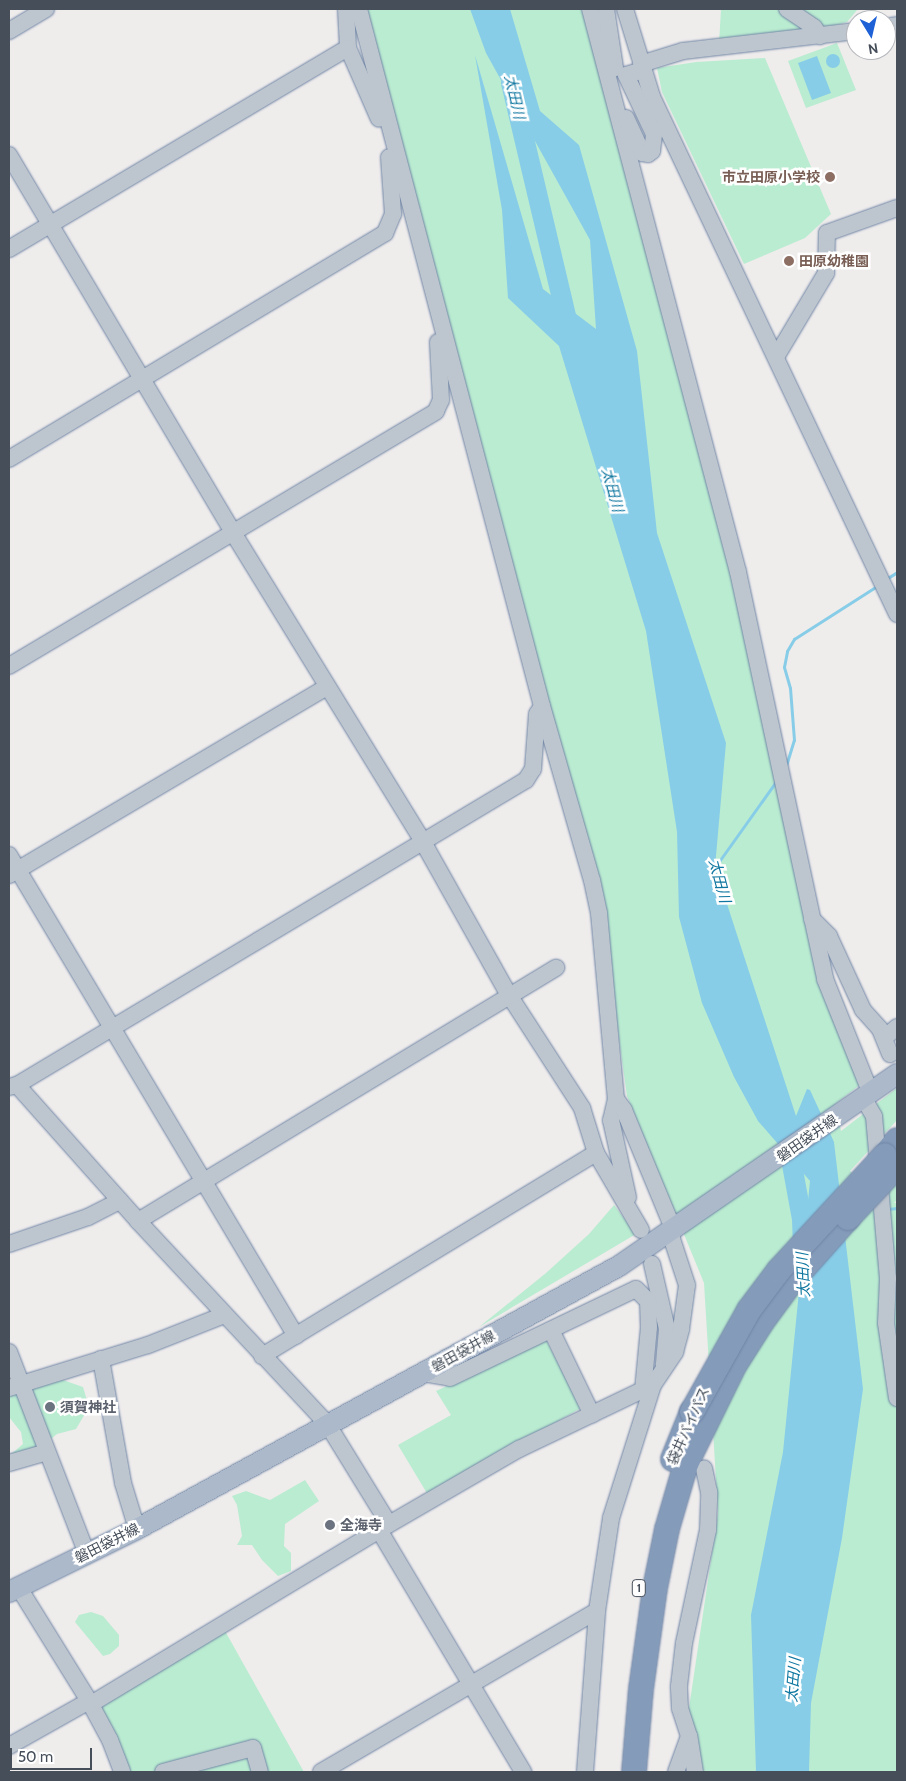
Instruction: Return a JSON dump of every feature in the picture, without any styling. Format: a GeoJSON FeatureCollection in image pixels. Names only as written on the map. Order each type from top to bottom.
{"type":"FeatureCollection","features":[{"type":"Feature","properties":{"kind":"highway","name":"袋井バイパス"},"geometry":{"type":"LineString","coordinates":[[619,1772],[638,1596],[652,1525],[672,1461],[700,1415],[792,1281],[894,1151]]}},
{"type":"Feature","properties":{"kind":"highway","name":"袋井バイパス"},"geometry":{"type":"LineString","coordinates":[[634,1772],[640,1688],[667,1528],[700,1415]]}},
{"type":"Feature","properties":{"kind":"main road","name":"磐田袋井線"},"geometry":{"type":"LineString","coordinates":[[14,1590],[137,1529],[619,1266],[675,1230],[897,1074]]}},
{"type":"Feature","properties":{"kind":"street"},"geometry":{"type":"LineString","coordinates":[[9,31],[46,9]]}},
{"type":"Feature","properties":{"kind":"street"},"geometry":{"type":"LineString","coordinates":[[346,9],[348,48],[383,127],[392,137]]}},
{"type":"Feature","properties":{"kind":"street"},"geometry":{"type":"LineString","coordinates":[[359,9],[438,315],[599,913],[616,1099],[611,1120],[631,1212]]}},
{"type":"Feature","properties":{"kind":"street"},"geometry":{"type":"LineString","coordinates":[[590,9],[617,110],[630,171],[738,572],[812,919],[832,1003],[864,1099],[874,1116],[884,1223],[886,1323],[897,1398]]}},
{"type":"Feature","properties":{"kind":"street"},"geometry":{"type":"LineString","coordinates":[[606,9],[618,92],[617,110]]}},
{"type":"Feature","properties":{"kind":"street"},"geometry":{"type":"LineString","coordinates":[[625,9],[652,97],[776,357],[891,581],[897,614]]}},
{"type":"Feature","properties":{"kind":"street"},"geometry":{"type":"LineString","coordinates":[[787,9],[814,27],[820,36]]}},
{"type":"Feature","properties":{"kind":"street"},"geometry":{"type":"LineString","coordinates":[[617,110],[625,116],[642,153],[648,154],[652,151],[654,134],[626,75],[683,51],[846,32]]}},
{"type":"Feature","properties":{"kind":"street"},"geometry":{"type":"LineString","coordinates":[[9,249],[348,48]]}},
{"type":"Feature","properties":{"kind":"street"},"geometry":{"type":"LineString","coordinates":[[9,459],[385,233],[393,214],[388,153],[392,137]]}},
{"type":"Feature","properties":{"kind":"street"},"geometry":{"type":"LineString","coordinates":[[9,155],[52,224],[232,531],[423,842],[509,995],[582,1108],[596,1153],[641,1230]]}},
{"type":"Feature","properties":{"kind":"street"},"geometry":{"type":"LineString","coordinates":[[776,357],[826,272],[827,233],[897,208]]}},
{"type":"Feature","properties":{"kind":"street"},"geometry":{"type":"LineString","coordinates":[[9,666],[232,531],[436,411],[441,400],[438,315]]}},
{"type":"Feature","properties":{"kind":"street"},"geometry":{"type":"LineString","coordinates":[[13,872],[327,687]]}},
{"type":"Feature","properties":{"kind":"street"},"geometry":{"type":"LineString","coordinates":[[523,1772],[471,1685],[328,1425],[297,1388],[262,1356],[13,1086],[526,780],[533,769],[538,714],[542,706]]}},
{"type":"Feature","properties":{"kind":"street"},"geometry":{"type":"LineString","coordinates":[[9,855],[13,872],[80,970],[111,1029],[296,1336]]}},
{"type":"Feature","properties":{"kind":"street"},"geometry":{"type":"LineString","coordinates":[[812,919],[829,936],[863,1010],[884,1038],[890,1054]]}},
{"type":"Feature","properties":{"kind":"street"},"geometry":{"type":"LineString","coordinates":[[138,1221],[556,968]]}},
{"type":"Feature","properties":{"kind":"street"},"geometry":{"type":"LineString","coordinates":[[884,1038],[897,1027]]}},
{"type":"Feature","properties":{"kind":"street"},"geometry":{"type":"LineString","coordinates":[[9,1746],[90,1703],[384,1527],[520,1449],[582,1417],[592,1416],[648,1387],[675,1352],[687,1285],[675,1230],[624,1110],[616,1099]]}},
{"type":"Feature","properties":{"kind":"street"},"geometry":{"type":"LineString","coordinates":[[262,1356],[596,1153]]}},
{"type":"Feature","properties":{"kind":"street"},"geometry":{"type":"LineString","coordinates":[[9,1244],[88,1217],[120,1201]]}},
{"type":"Feature","properties":{"kind":"street"},"geometry":{"type":"LineString","coordinates":[[652,1264],[667,1329],[664,1367]]}},
{"type":"Feature","properties":{"kind":"street"},"geometry":{"type":"LineString","coordinates":[[424,1373],[450,1378],[636,1289],[648,1301],[648,1387],[611,1518],[597,1611],[585,1772]]}},
{"type":"Feature","properties":{"kind":"street"},"geometry":{"type":"LineString","coordinates":[[891,1356],[892,1330],[897,1312]]}},
{"type":"Feature","properties":{"kind":"street"},"geometry":{"type":"LineString","coordinates":[[14,1386],[148,1345],[224,1314]]}},
{"type":"Feature","properties":{"kind":"street"},"geometry":{"type":"LineString","coordinates":[[551,1330],[592,1416]]}},
{"type":"Feature","properties":{"kind":"street"},"geometry":{"type":"LineString","coordinates":[[9,1352],[14,1386],[45,1453],[87,1554]]}},
{"type":"Feature","properties":{"kind":"street"},"geometry":{"type":"LineString","coordinates":[[101,1359],[123,1483],[137,1529]]}},
{"type":"Feature","properties":{"kind":"street"},"geometry":{"type":"LineString","coordinates":[[9,1464],[45,1453]]}},
{"type":"Feature","properties":{"kind":"street"},"geometry":{"type":"LineString","coordinates":[[695,1772],[689,1736],[680,1708],[679,1686],[684,1643],[708,1530],[709,1492],[704,1469]]}},
{"type":"Feature","properties":{"kind":"street"},"geometry":{"type":"LineString","coordinates":[[14,1590],[90,1703],[110,1740],[122,1772]]}},
{"type":"Feature","properties":{"kind":"street"},"geometry":{"type":"LineString","coordinates":[[321,1772],[597,1611]]}},
{"type":"Feature","properties":{"kind":"street"},"geometry":{"type":"LineString","coordinates":[[676,1772],[689,1736]]}},
{"type":"Feature","properties":{"kind":"street"},"geometry":{"type":"LineString","coordinates":[[163,1772],[253,1748],[260,1772]]}},
{"type":"Feature","properties":{"kind":"green space"},"geometry":{"type":"Polygon","coordinates":[[[361,9],[590,9],[675,335],[825,979],[861,1084],[835,1104],[841,1131],[897,1088],[897,1120],[850,1171],[886,1196],[897,1177],[897,1201],[894,1202],[897,1204],[897,1772],[687,1772],[686,1728],[718,1513],[704,1283],[627,1096],[599,896],[361,9]]]}},
{"type":"Feature","properties":{"kind":"green space"},"geometry":{"type":"Polygon","coordinates":[[[721,9],[858,9],[846,10],[846,22],[823,29],[719,44],[721,9]]]}},
{"type":"Feature","properties":{"kind":"green space"},"geometry":{"type":"Polygon","coordinates":[[[837,43],[856,90],[806,108],[788,61],[837,43]]]}},
{"type":"Feature","properties":{"kind":"green space"},"geometry":{"type":"Polygon","coordinates":[[[765,58],[831,214],[805,238],[744,264],[662,92],[657,68],[696,62],[765,58]]]}},
{"type":"Feature","properties":{"kind":"green space"},"geometry":{"type":"Polygon","coordinates":[[[614,1205],[636,1234],[479,1327],[546,1273],[589,1234],[614,1205]]]}},
{"type":"Feature","properties":{"kind":"green space"},"geometry":{"type":"Polygon","coordinates":[[[546,1340],[581,1408],[428,1495],[398,1445],[451,1415],[436,1391],[546,1340]]]}},
{"type":"Feature","properties":{"kind":"green space"},"geometry":{"type":"Polygon","coordinates":[[[9,1376],[11,1380],[63,1380],[83,1387],[89,1407],[76,1429],[57,1434],[27,1458],[10,1455],[23,1444],[21,1432],[9,1417],[9,1376]]]}},
{"type":"Feature","properties":{"kind":"green space"},"geometry":{"type":"Polygon","coordinates":[[[305,1480],[319,1501],[285,1524],[284,1546],[291,1553],[291,1571],[278,1576],[262,1560],[252,1545],[237,1545],[242,1536],[237,1505],[232,1496],[246,1491],[270,1500],[305,1480]]]}},
{"type":"Feature","properties":{"kind":"green space"},"geometry":{"type":"Polygon","coordinates":[[[91,1612],[103,1616],[119,1635],[119,1646],[110,1654],[103,1656],[75,1622],[79,1615],[91,1612]]]}},
{"type":"Feature","properties":{"kind":"green space"},"geometry":{"type":"Polygon","coordinates":[[[225,1631],[304,1772],[126,1772],[98,1709],[225,1631]]]}},
{"type":"Feature","properties":{"kind":"water"},"geometry":{"type":"Polygon","coordinates":[[[470,9],[510,9],[540,111],[579,145],[637,351],[657,533],[726,743],[715,867],[796,1116],[807,1089],[810,1090],[834,1142],[863,1389],[842,1538],[811,1703],[809,1772],[756,1772],[751,1615],[783,1452],[810,1181],[758,1121],[734,1077],[702,1003],[679,917],[677,832],[646,631],[559,346],[508,298],[502,210],[475,55],[543,289],[596,329],[590,240],[486,53],[470,9]]]}},
{"type":"Feature","properties":{"kind":"water"},"geometry":{"type":"Polygon","coordinates":[[[830,54],[836,54],[840,61],[836,68],[830,68],[826,64],[826,58],[830,54]]]}},
{"type":"Feature","properties":{"kind":"water"},"geometry":{"type":"Polygon","coordinates":[[[817,56],[831,93],[812,100],[798,63],[817,56]]]}},
{"type":"Feature","properties":{"kind":"waterway","name":"太田川"},"geometry":{"type":"LineString","coordinates":[[511,83],[569,329]]}},
{"type":"Feature","properties":{"kind":"waterway"},"geometry":{"type":"LineString","coordinates":[[886,579],[897,572]]}},
{"type":"Feature","properties":{"kind":"waterway"},"geometry":{"type":"LineString","coordinates":[[785,769],[794,740],[790,688],[784,667],[787,651],[794,639],[877,586]]}},
{"type":"Feature","properties":{"kind":"waterway"},"geometry":{"type":"LineString","coordinates":[[715,867],[777,780]]}},
{"type":"Feature","properties":{"kind":"waterway","name":"太田川"},"geometry":{"type":"LineString","coordinates":[[786,1132],[802,1219],[803,1254]]}},
{"type":"Feature","properties":{"kind":"waterway"},"geometry":{"type":"LineString","coordinates":[[888,1209],[897,1208]]}},
{"type":"Feature","properties":{"kind":"waterway"},"geometry":{"type":"LineString","coordinates":[[802,1219],[810,1218]]}},
{"type":"Feature","properties":{"kind":"place","name":"市立田原小学校"},"geometry":{"type":"Point","coordinates":[830,177]}},
{"type":"Feature","properties":{"kind":"place","name":"田原幼稚園"},"geometry":{"type":"Point","coordinates":[789,261]}},
{"type":"Feature","properties":{"kind":"place","name":"須賀神社"},"geometry":{"type":"Point","coordinates":[50,1407]}},
{"type":"Feature","properties":{"kind":"place","name":"全海寺"},"geometry":{"type":"Point","coordinates":[330,1525]}}]}
